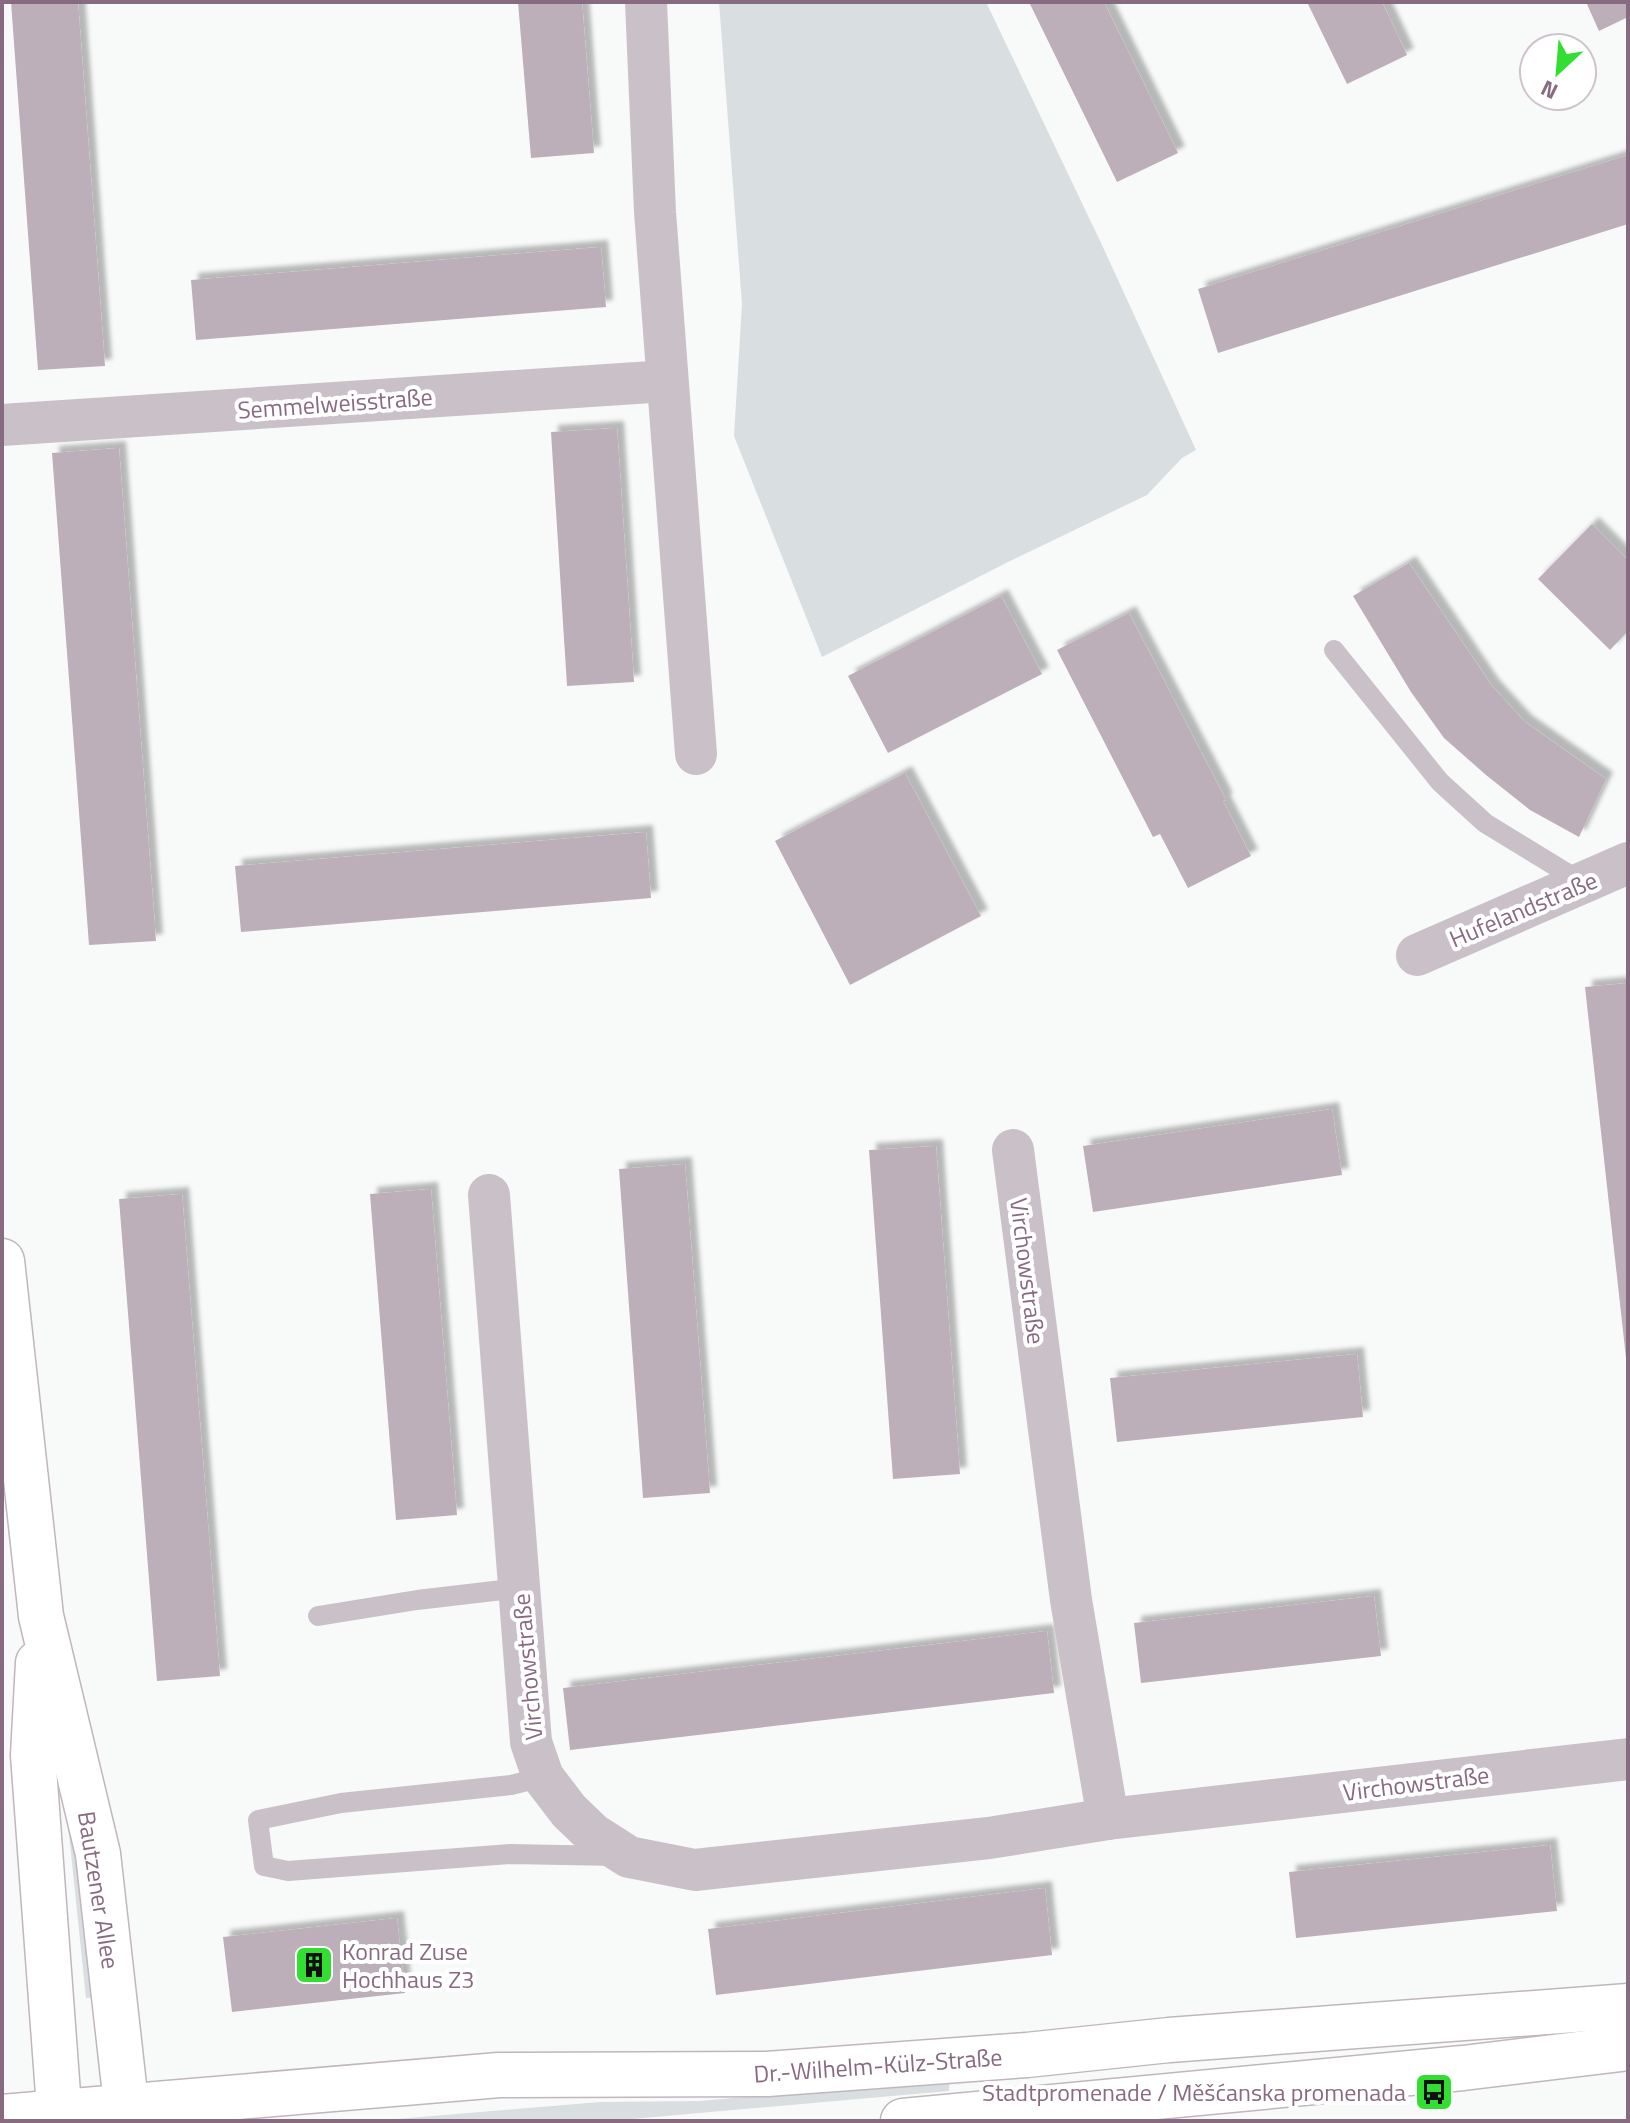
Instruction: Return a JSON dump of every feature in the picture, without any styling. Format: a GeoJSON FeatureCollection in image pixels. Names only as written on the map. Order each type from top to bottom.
{"type":"FeatureCollection","features":[{"type":"Feature","properties":{"kind":"street"},"geometry":{"type":"LineString","coordinates":[[646,2],[655,212],[696,754]]}},
{"type":"Feature","properties":{"kind":"street","name":"Semmelweisstraße"},"geometry":{"type":"LineString","coordinates":[[2,425],[667,381]]}},
{"type":"Feature","properties":{"kind":"street","name":"Hufelandstraße"},"geometry":{"type":"LineString","coordinates":[[1417,955],[1628,863]]}},
{"type":"Feature","properties":{"kind":"street","name":"Virchowstraße"},"geometry":{"type":"LineString","coordinates":[[1013,1150],[1071,1600],[1108,1819]]}},
{"type":"Feature","properties":{"kind":"street","name":"Virchowstraße"},"geometry":{"type":"LineString","coordinates":[[489,1195],[531,1742],[543,1777],[569,1811],[593,1834],[629,1857],[695,1870],[989,1838],[1108,1819],[1628,1759]]}},
{"type":"Feature","properties":{"kind":"street","name":"Bautzener Allee"},"geometry":{"type":"LineString","coordinates":[[2,1261],[41,1616],[98,1854],[128,2113]]}},
{"type":"Feature","properties":{"kind":"street","name":"Bautzener Allee"},"geometry":{"type":"LineString","coordinates":[[41,1616],[33,1755],[59,2117]]}},
{"type":"Feature","properties":{"kind":"street","name":"Dr.-Wilhelm-Külz-Straße"},"geometry":{"type":"LineString","coordinates":[[2,2117],[128,2113],[499,2075],[783,2073],[1628,2006]]}},
{"type":"Feature","properties":{"kind":"street"},"geometry":{"type":"LineString","coordinates":[[903,2121],[974,2118],[1628,2048]]}},
{"type":"Feature","properties":{"kind":"lane"},"geometry":{"type":"LineString","coordinates":[[1334,650],[1440,782],[1485,823],[1583,883]]}},
{"type":"Feature","properties":{"kind":"lane"},"geometry":{"type":"LineString","coordinates":[[318,1616],[519,1588]]}},
{"type":"Feature","properties":{"kind":"lane"},"geometry":{"type":"LineString","coordinates":[[543,1777],[511,1785],[341,1803],[258,1820],[264,1866],[288,1871],[510,1854],[629,1857]]}},
{"type":"Feature","properties":{"kind":"shaded area"},"geometry":{"type":"Polygon","coordinates":[[[719,2],[986,2],[1196,450],[1182,458],[1147,495],[822,657],[734,436],[742,304],[719,2]]]}},
{"type":"Feature","properties":{"kind":"shaded area"},"geometry":{"type":"Polygon","coordinates":[[[61,1756],[97,1997],[86,1998],[61,1756]]]}},
{"type":"Feature","properties":{"kind":"shaded area"},"geometry":{"type":"Polygon","coordinates":[[[950,2079],[949,2091],[610,2121],[373,2121],[600,2102],[700,2101],[950,2079]]]}},
{"type":"Feature","properties":{"kind":"building"},"geometry":{"type":"Polygon","coordinates":[[[11,2],[78,2],[105,366],[38,370],[11,2]]]}},
{"type":"Feature","properties":{"kind":"building"},"geometry":{"type":"Polygon","coordinates":[[[518,2],[582,2],[594,153],[531,158],[518,2]]]}},
{"type":"Feature","properties":{"kind":"building"},"geometry":{"type":"Polygon","coordinates":[[[1029,2],[1104,2],[1178,153],[1117,182],[1029,2]]]}},
{"type":"Feature","properties":{"kind":"building"},"geometry":{"type":"Polygon","coordinates":[[[1307,2],[1382,2],[1407,55],[1347,84],[1307,2]]]}},
{"type":"Feature","properties":{"kind":"building"},"geometry":{"type":"Polygon","coordinates":[[[1586,2],[1628,2],[1628,17],[1599,31],[1586,2]]]}},
{"type":"Feature","properties":{"kind":"building"},"geometry":{"type":"Polygon","coordinates":[[[1628,155],[1628,224],[1218,353],[1198,289],[1628,155]]]}},
{"type":"Feature","properties":{"kind":"building"},"geometry":{"type":"Polygon","coordinates":[[[601,247],[606,307],[196,340],[191,280],[601,247]]]}},
{"type":"Feature","properties":{"kind":"building"},"geometry":{"type":"Polygon","coordinates":[[[617,428],[634,682],[567,686],[551,432],[617,428]]]}},
{"type":"Feature","properties":{"kind":"building"},"geometry":{"type":"Polygon","coordinates":[[[119,448],[156,941],[89,945],[52,453],[119,448]]]}},
{"type":"Feature","properties":{"kind":"building"},"geometry":{"type":"Polygon","coordinates":[[[1592,524],[1628,560],[1628,631],[1610,650],[1538,579],[1592,524]]]}},
{"type":"Feature","properties":{"kind":"building"},"geometry":{"type":"Polygon","coordinates":[[[1409,563],[1492,686],[1525,722],[1606,779],[1579,837],[1530,810],[1486,775],[1444,738],[1411,692],[1353,596],[1409,563]]]}},
{"type":"Feature","properties":{"kind":"building"},"geometry":{"type":"Polygon","coordinates":[[[1001,596],[1042,674],[888,753],[848,676],[1001,596]]]}},
{"type":"Feature","properties":{"kind":"building"},"geometry":{"type":"Polygon","coordinates":[[[1129,613],[1226,800],[1223,801],[1251,856],[1188,888],[1160,834],[1153,837],[1057,650],[1129,613]]]}},
{"type":"Feature","properties":{"kind":"building"},"geometry":{"type":"Polygon","coordinates":[[[905,773],[981,916],[850,985],[775,841],[905,773]]]}},
{"type":"Feature","properties":{"kind":"building"},"geometry":{"type":"Polygon","coordinates":[[[646,832],[651,898],[241,932],[235,866],[646,832]]]}},
{"type":"Feature","properties":{"kind":"building"},"geometry":{"type":"Polygon","coordinates":[[[1628,983],[1628,1358],[1626,1358],[1585,987],[1628,983]]]}},
{"type":"Feature","properties":{"kind":"building"},"geometry":{"type":"Polygon","coordinates":[[[1332,1109],[1342,1175],[1093,1212],[1083,1146],[1332,1109]]]}},
{"type":"Feature","properties":{"kind":"building"},"geometry":{"type":"Polygon","coordinates":[[[936,1146],[960,1474],[893,1479],[869,1150],[936,1146]]]}},
{"type":"Feature","properties":{"kind":"building"},"geometry":{"type":"Polygon","coordinates":[[[685,1164],[710,1493],[643,1498],[619,1169],[685,1164]]]}},
{"type":"Feature","properties":{"kind":"building"},"geometry":{"type":"Polygon","coordinates":[[[431,1189],[457,1515],[396,1520],[370,1194],[431,1189]]]}},
{"type":"Feature","properties":{"kind":"building"},"geometry":{"type":"Polygon","coordinates":[[[182,1194],[220,1676],[157,1681],[119,1199],[182,1194]]]}},
{"type":"Feature","properties":{"kind":"building"},"geometry":{"type":"Polygon","coordinates":[[[1357,1354],[1363,1417],[1117,1442],[1110,1378],[1357,1354]]]}},
{"type":"Feature","properties":{"kind":"building"},"geometry":{"type":"Polygon","coordinates":[[[1374,1596],[1381,1656],[1141,1683],[1134,1623],[1374,1596]]]}},
{"type":"Feature","properties":{"kind":"building"},"geometry":{"type":"Polygon","coordinates":[[[1047,1631],[1054,1693],[570,1750],[563,1688],[1047,1631]]]}},
{"type":"Feature","properties":{"kind":"building"},"geometry":{"type":"Polygon","coordinates":[[[1550,1845],[1557,1911],[1296,1938],[1289,1872],[1550,1845]]]}},
{"type":"Feature","properties":{"kind":"building"},"geometry":{"type":"Polygon","coordinates":[[[1045,1888],[1052,1955],[716,1995],[708,1929],[1045,1888]]]}},
{"type":"Feature","properties":{"kind":"building","name":"Konrad Zuse Hochhaus Z3"},"geometry":{"type":"Polygon","coordinates":[[[397,1918],[405,1993],[232,2012],[223,1937],[397,1918]]]}},
{"type":"Feature","properties":{"kind":"place","name":"Konrad Zuse Hochhaus Z3"},"geometry":{"type":"Point","coordinates":[314,1965]}},
{"type":"Feature","properties":{"kind":"place","name":"Stadtpromenade / Měšćanska promenada"},"geometry":{"type":"Point","coordinates":[1434,2092]}}]}
